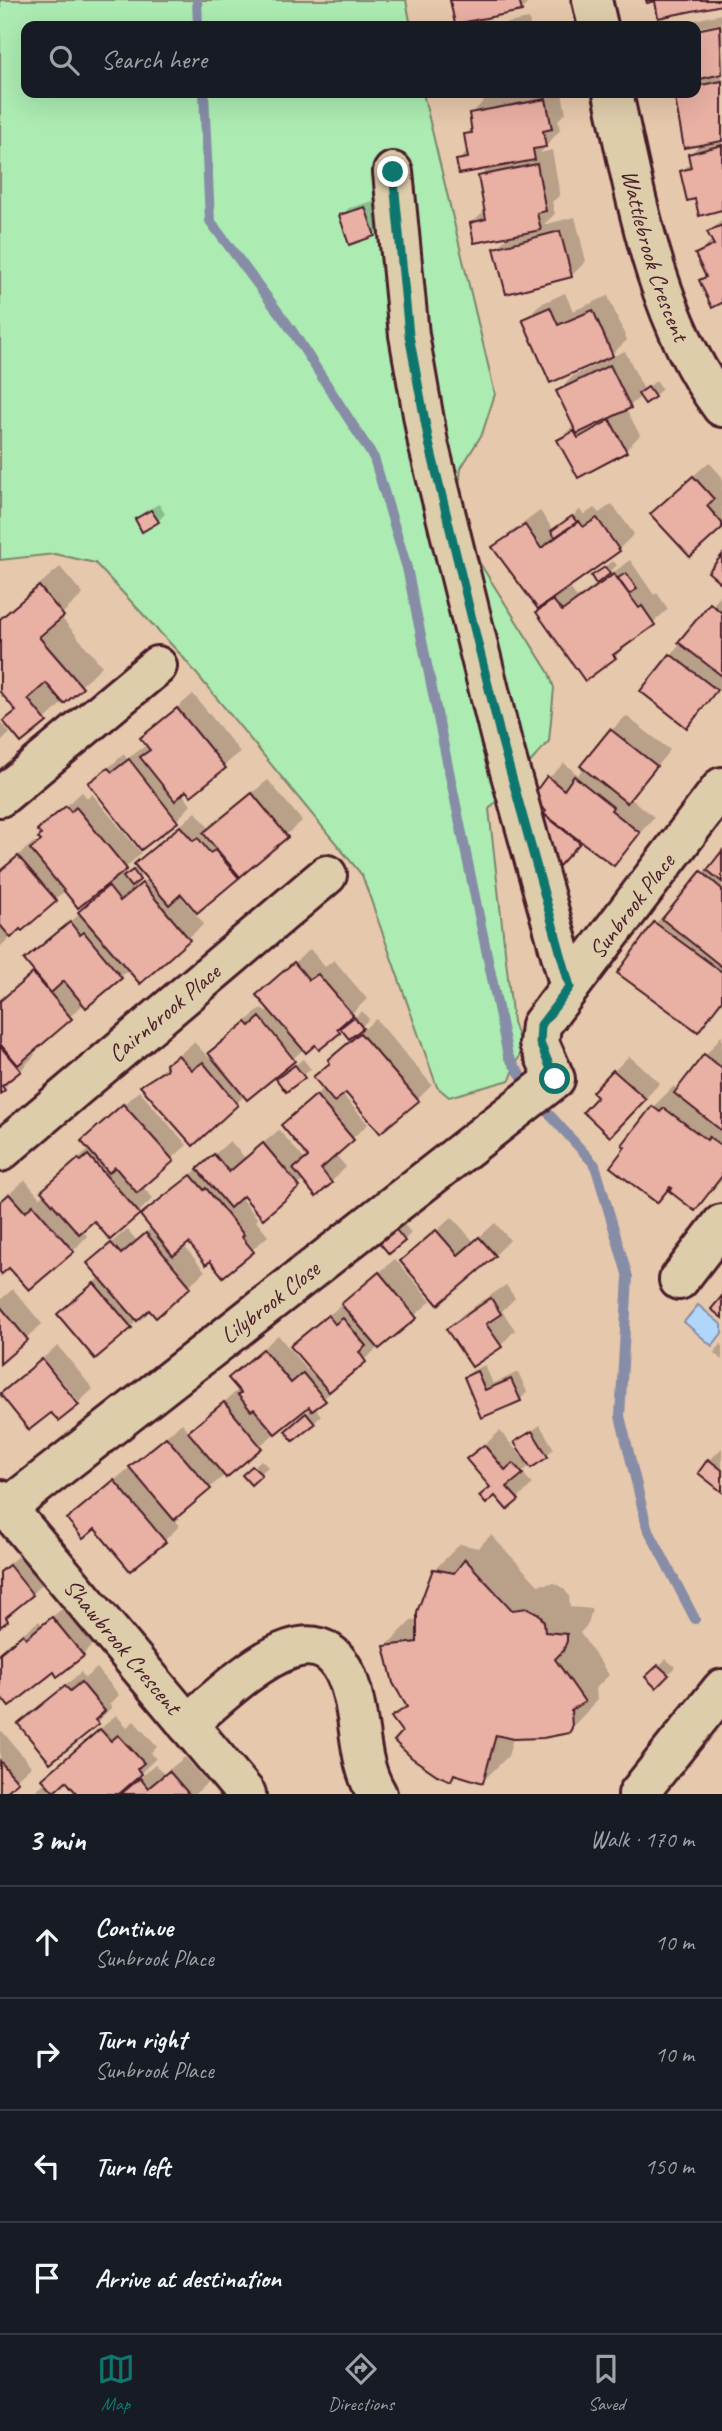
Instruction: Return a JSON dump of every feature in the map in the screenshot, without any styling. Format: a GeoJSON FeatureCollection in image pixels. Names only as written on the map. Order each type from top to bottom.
{"type":"FeatureCollection","features":[{"type":"Feature","properties":{"kind":"street"},"geometry":{"type":"LineString","coordinates":[[592,0],[597,21]]}},
{"type":"Feature","properties":{"kind":"street","name":"Wattlebrook Crescent"},"geometry":{"type":"LineString","coordinates":[[614,98],[642,229],[668,308],[708,388],[722,407]]}},
{"type":"Feature","properties":{"kind":"street"},"geometry":{"type":"LineString","coordinates":[[393,172],[409,335],[429,443],[501,738],[570,987]]}},
{"type":"Feature","properties":{"kind":"street"},"geometry":{"type":"LineString","coordinates":[[0,797],[157,666]]}},
{"type":"Feature","properties":{"kind":"street","name":"Sunbrook Place"},"geometry":{"type":"LineString","coordinates":[[534,1094],[555,1079],[540,1043],[541,1025],[722,787]]}},
{"type":"Feature","properties":{"kind":"street","name":"Cairnbrook Place"},"geometry":{"type":"LineString","coordinates":[[0,1152],[327,875]]}},
{"type":"Feature","properties":{"kind":"street","name":"Lilybrook Close"},"geometry":{"type":"LineString","coordinates":[[3,1504],[534,1094]]}},
{"type":"Feature","properties":{"kind":"street"},"geometry":{"type":"LineString","coordinates":[[678,1280],[722,1224]]}},
{"type":"Feature","properties":{"kind":"street","name":"Shawbrook Crescent"},"geometry":{"type":"LineString","coordinates":[[3,1504],[246,1794]]}},
{"type":"Feature","properties":{"kind":"street"},"geometry":{"type":"LineString","coordinates":[[187,1724],[258,1664],[282,1650],[302,1647],[326,1650],[342,1664],[354,1699],[368,1779],[377,1794]]}},
{"type":"Feature","properties":{"kind":"street"},"geometry":{"type":"LineString","coordinates":[[638,1794],[722,1689]]}},
{"type":"Feature","properties":{"kind":"green space"},"geometry":{"type":"Polygon","coordinates":[[[0,0],[406,0],[410,21],[21,21],[21,98],[424,98],[495,394],[482,434],[461,468],[459,487],[469,546],[549,673],[554,688],[549,741],[489,809],[513,1022],[522,1049],[510,1080],[449,1097],[437,1087],[362,875],[182,656],[95,563],[55,554],[0,560],[0,0]]]}},
{"type":"Feature","properties":{"kind":"water"},"geometry":{"type":"Polygon","coordinates":[[[698,1305],[722,1325],[722,1333],[712,1346],[684,1322],[698,1305]]]}},
{"type":"Feature","properties":{"kind":"building"},"geometry":{"type":"Polygon","coordinates":[[[450,0],[519,0],[522,11],[470,21],[454,21],[450,0]]]}},
{"type":"Feature","properties":{"kind":"building"},"geometry":{"type":"Polygon","coordinates":[[[646,0],[722,0],[722,5],[658,18],[655,1],[647,3],[646,0]]]}},
{"type":"Feature","properties":{"kind":"building"},"geometry":{"type":"Polygon","coordinates":[[[720,25],[722,74],[701,79],[701,29],[720,25]]]}},
{"type":"Feature","properties":{"kind":"building"},"geometry":{"type":"Polygon","coordinates":[[[722,81],[722,141],[684,148],[675,98],[701,98],[701,85],[722,81]]]}},
{"type":"Feature","properties":{"kind":"building"},"geometry":{"type":"Polygon","coordinates":[[[546,99],[552,129],[543,131],[546,147],[533,149],[535,160],[459,174],[456,160],[468,158],[464,134],[472,133],[469,113],[546,99]]]}},
{"type":"Feature","properties":{"kind":"building"},"geometry":{"type":"Polygon","coordinates":[[[722,145],[722,210],[699,216],[695,199],[687,201],[680,171],[691,168],[688,154],[722,145]]]}},
{"type":"Feature","properties":{"kind":"building"},"geometry":{"type":"Polygon","coordinates":[[[537,164],[546,211],[537,213],[541,230],[474,243],[470,223],[486,219],[478,176],[537,164]]]}},
{"type":"Feature","properties":{"kind":"building"},"geometry":{"type":"Polygon","coordinates":[[[365,207],[375,236],[349,245],[339,215],[365,207]]]}},
{"type":"Feature","properties":{"kind":"building"},"geometry":{"type":"Polygon","coordinates":[[[722,225],[722,303],[712,308],[699,280],[706,277],[695,254],[714,245],[707,232],[722,225]]]}},
{"type":"Feature","properties":{"kind":"building"},"geometry":{"type":"Polygon","coordinates":[[[560,231],[572,277],[506,294],[494,248],[560,231]]]}},
{"type":"Feature","properties":{"kind":"building"},"geometry":{"type":"Polygon","coordinates":[[[550,307],[558,325],[593,310],[613,356],[550,383],[522,319],[550,307]]]}},
{"type":"Feature","properties":{"kind":"building"},"geometry":{"type":"Polygon","coordinates":[[[610,365],[631,408],[577,434],[556,391],[610,365]]]}},
{"type":"Feature","properties":{"kind":"building"},"geometry":{"type":"Polygon","coordinates":[[[648,387],[655,397],[645,404],[638,394],[648,387]]]}},
{"type":"Feature","properties":{"kind":"building"},"geometry":{"type":"Polygon","coordinates":[[[610,420],[627,452],[578,478],[557,440],[574,431],[578,438],[610,420]]]}},
{"type":"Feature","properties":{"kind":"building"},"geometry":{"type":"Polygon","coordinates":[[[693,476],[714,499],[707,506],[722,523],[722,528],[690,557],[650,514],[693,476]]]}},
{"type":"Feature","properties":{"kind":"building"},"geometry":{"type":"Polygon","coordinates":[[[151,510],[159,522],[142,532],[135,519],[151,510]]]}},
{"type":"Feature","properties":{"kind":"building"},"geometry":{"type":"Polygon","coordinates":[[[572,516],[577,522],[555,537],[551,531],[572,516]]]}},
{"type":"Feature","properties":{"kind":"building"},"geometry":{"type":"Polygon","coordinates":[[[597,518],[620,551],[538,609],[492,547],[525,525],[541,548],[579,521],[583,527],[597,518]]]}},
{"type":"Feature","properties":{"kind":"building"},"geometry":{"type":"Polygon","coordinates":[[[722,555],[722,584],[708,572],[722,555]]]}},
{"type":"Feature","properties":{"kind":"building"},"geometry":{"type":"Polygon","coordinates":[[[605,567],[610,574],[596,584],[591,576],[605,567]]]}},
{"type":"Feature","properties":{"kind":"building"},"geometry":{"type":"Polygon","coordinates":[[[626,573],[637,589],[629,594],[618,578],[626,573]]]}},
{"type":"Feature","properties":{"kind":"building"},"geometry":{"type":"Polygon","coordinates":[[[614,574],[655,625],[613,655],[616,658],[585,681],[536,612],[553,600],[562,611],[614,574]]]}},
{"type":"Feature","properties":{"kind":"building"},"geometry":{"type":"Polygon","coordinates":[[[39,586],[64,616],[39,637],[83,688],[64,704],[46,683],[28,699],[47,722],[21,743],[3,721],[16,711],[0,692],[0,619],[39,586]]]}},
{"type":"Feature","properties":{"kind":"building"},"geometry":{"type":"Polygon","coordinates":[[[710,603],[722,613],[722,676],[678,642],[710,603]]]}},
{"type":"Feature","properties":{"kind":"building"},"geometry":{"type":"Polygon","coordinates":[[[670,654],[717,690],[687,728],[640,691],[670,654]]]}},
{"type":"Feature","properties":{"kind":"building"},"geometry":{"type":"Polygon","coordinates":[[[177,708],[226,768],[191,796],[186,791],[175,801],[140,757],[150,750],[140,738],[177,708]]]}},
{"type":"Feature","properties":{"kind":"building"},"geometry":{"type":"Polygon","coordinates":[[[610,729],[657,766],[627,803],[580,766],[610,729]]]}},
{"type":"Feature","properties":{"kind":"building"},"geometry":{"type":"Polygon","coordinates":[[[129,759],[178,822],[141,850],[88,783],[108,768],[112,772],[129,759]]]}},
{"type":"Feature","properties":{"kind":"building"},"geometry":{"type":"Polygon","coordinates":[[[547,776],[564,790],[574,776],[640,833],[614,866],[544,814],[546,811],[530,799],[547,776]]]}},
{"type":"Feature","properties":{"kind":"building"},"geometry":{"type":"Polygon","coordinates":[[[252,793],[288,837],[240,877],[203,833],[252,793]]]}},
{"type":"Feature","properties":{"kind":"building"},"geometry":{"type":"Polygon","coordinates":[[[66,806],[71,812],[76,807],[127,869],[78,908],[30,849],[41,841],[37,830],[66,806]]]}},
{"type":"Feature","properties":{"kind":"building"},"geometry":{"type":"Polygon","coordinates":[[[546,816],[580,843],[559,866],[536,827],[546,816]]]}},
{"type":"Feature","properties":{"kind":"building"},"geometry":{"type":"Polygon","coordinates":[[[180,826],[193,841],[198,838],[210,853],[215,850],[239,878],[197,913],[181,894],[169,905],[134,864],[180,826]]]}},
{"type":"Feature","properties":{"kind":"building"},"geometry":{"type":"Polygon","coordinates":[[[722,851],[722,882],[707,870],[722,851]]]}},
{"type":"Feature","properties":{"kind":"building"},"geometry":{"type":"Polygon","coordinates":[[[18,856],[57,901],[11,938],[0,925],[0,871],[18,856]]]}},
{"type":"Feature","properties":{"kind":"building"},"geometry":{"type":"Polygon","coordinates":[[[133,870],[140,880],[131,887],[123,877],[133,870]]]}},
{"type":"Feature","properties":{"kind":"building"},"geometry":{"type":"Polygon","coordinates":[[[701,871],[722,889],[722,967],[662,919],[701,871]]]}},
{"type":"Feature","properties":{"kind":"building"},"geometry":{"type":"Polygon","coordinates":[[[142,883],[190,940],[140,984],[78,912],[108,886],[120,901],[142,883]]]}},
{"type":"Feature","properties":{"kind":"building"},"geometry":{"type":"Polygon","coordinates":[[[70,922],[80,935],[84,932],[122,978],[86,1008],[64,981],[51,993],[24,960],[70,922]]]}},
{"type":"Feature","properties":{"kind":"building"},"geometry":{"type":"Polygon","coordinates":[[[654,922],[722,972],[722,1000],[698,1032],[617,973],[654,922]]]}},
{"type":"Feature","properties":{"kind":"building"},"geometry":{"type":"Polygon","coordinates":[[[294,962],[309,980],[318,974],[353,1015],[337,1029],[340,1033],[319,1050],[315,1045],[306,1053],[256,995],[294,962]]]}},
{"type":"Feature","properties":{"kind":"building"},"geometry":{"type":"Polygon","coordinates":[[[33,973],[72,1019],[18,1065],[0,1044],[0,1001],[33,973]]]}},
{"type":"Feature","properties":{"kind":"building"},"geometry":{"type":"Polygon","coordinates":[[[260,1017],[295,1061],[247,1100],[208,1053],[246,1022],[250,1026],[260,1017]]]}},
{"type":"Feature","properties":{"kind":"building"},"geometry":{"type":"Polygon","coordinates":[[[354,1017],[363,1028],[349,1039],[340,1028],[354,1017]]]}},
{"type":"Feature","properties":{"kind":"building"},"geometry":{"type":"Polygon","coordinates":[[[360,1033],[419,1101],[380,1133],[346,1093],[334,1102],[313,1077],[330,1063],[328,1060],[360,1033]]]}},
{"type":"Feature","properties":{"kind":"building"},"geometry":{"type":"Polygon","coordinates":[[[0,1046],[21,1071],[2,1086],[5,1090],[0,1094],[0,1046]]]}},
{"type":"Feature","properties":{"kind":"building"},"geometry":{"type":"Polygon","coordinates":[[[704,1054],[722,1068],[722,1131],[674,1093],[704,1054]]]}},
{"type":"Feature","properties":{"kind":"building"},"geometry":{"type":"Polygon","coordinates":[[[178,1055],[192,1070],[203,1062],[238,1105],[193,1146],[140,1086],[167,1069],[166,1064],[178,1055]]]}},
{"type":"Feature","properties":{"kind":"building"},"geometry":{"type":"Polygon","coordinates":[[[295,1065],[305,1078],[286,1092],[276,1079],[295,1065]]]}},
{"type":"Feature","properties":{"kind":"building"},"geometry":{"type":"Polygon","coordinates":[[[613,1070],[646,1099],[610,1137],[583,1112],[597,1097],[592,1092],[613,1070]]]}},
{"type":"Feature","properties":{"kind":"building"},"geometry":{"type":"Polygon","coordinates":[[[316,1095],[354,1140],[321,1169],[332,1183],[316,1197],[293,1169],[308,1157],[281,1125],[316,1095]]]}},
{"type":"Feature","properties":{"kind":"building"},"geometry":{"type":"Polygon","coordinates":[[[123,1104],[174,1161],[137,1193],[115,1167],[109,1173],[81,1141],[123,1104]]]}},
{"type":"Feature","properties":{"kind":"building"},"geometry":{"type":"Polygon","coordinates":[[[652,1106],[660,1112],[664,1108],[707,1140],[709,1137],[722,1146],[722,1176],[695,1211],[669,1191],[672,1188],[670,1187],[657,1203],[610,1167],[625,1147],[622,1145],[652,1106]]]}},
{"type":"Feature","properties":{"kind":"building"},"geometry":{"type":"Polygon","coordinates":[[[263,1143],[300,1187],[263,1219],[243,1196],[230,1208],[197,1169],[214,1154],[229,1172],[263,1143]]]}},
{"type":"Feature","properties":{"kind":"building"},"geometry":{"type":"Polygon","coordinates":[[[88,1155],[140,1214],[110,1240],[94,1221],[79,1234],[41,1191],[78,1159],[81,1161],[88,1155]]]}},
{"type":"Feature","properties":{"kind":"building"},"geometry":{"type":"Polygon","coordinates":[[[191,1175],[204,1190],[206,1188],[244,1235],[242,1237],[254,1252],[223,1277],[210,1261],[206,1265],[189,1243],[173,1256],[140,1215],[191,1175]]]}},
{"type":"Feature","properties":{"kind":"building"},"geometry":{"type":"Polygon","coordinates":[[[9,1194],[25,1212],[33,1205],[74,1252],[29,1290],[9,1268],[2,1274],[0,1272],[0,1202],[9,1194]]]}},
{"type":"Feature","properties":{"kind":"building"},"geometry":{"type":"Polygon","coordinates":[[[390,1222],[405,1241],[389,1254],[373,1235],[390,1222]]]}},
{"type":"Feature","properties":{"kind":"building"},"geometry":{"type":"Polygon","coordinates":[[[436,1230],[458,1255],[479,1237],[496,1256],[438,1305],[400,1261],[436,1230]]]}},
{"type":"Feature","properties":{"kind":"building"},"geometry":{"type":"Polygon","coordinates":[[[146,1233],[191,1287],[156,1318],[149,1310],[137,1321],[87,1263],[111,1243],[121,1254],[146,1233]]]}},
{"type":"Feature","properties":{"kind":"building"},"geometry":{"type":"Polygon","coordinates":[[[379,1272],[417,1318],[379,1349],[341,1304],[379,1272]]]}},
{"type":"Feature","properties":{"kind":"building"},"geometry":{"type":"Polygon","coordinates":[[[94,1283],[132,1328],[95,1359],[57,1314],[94,1283]]]}},
{"type":"Feature","properties":{"kind":"building"},"geometry":{"type":"Polygon","coordinates":[[[722,1296],[722,1318],[711,1309],[722,1296]]]}},
{"type":"Feature","properties":{"kind":"building"},"geometry":{"type":"Polygon","coordinates":[[[491,1298],[501,1314],[486,1324],[502,1347],[472,1367],[446,1329],[491,1298]]]}},
{"type":"Feature","properties":{"kind":"building"},"geometry":{"type":"Polygon","coordinates":[[[0,1306],[28,1340],[0,1364],[0,1306]]]}},
{"type":"Feature","properties":{"kind":"building"},"geometry":{"type":"Polygon","coordinates":[[[328,1315],[335,1324],[343,1318],[366,1346],[359,1352],[366,1362],[329,1392],[290,1346],[328,1315]]]}},
{"type":"Feature","properties":{"kind":"building"},"geometry":{"type":"Polygon","coordinates":[[[263,1349],[291,1383],[303,1373],[326,1401],[312,1411],[309,1407],[275,1434],[254,1409],[251,1411],[228,1378],[263,1349]]]}},
{"type":"Feature","properties":{"kind":"building"},"geometry":{"type":"Polygon","coordinates":[[[42,1359],[79,1405],[59,1421],[51,1413],[29,1430],[0,1394],[42,1359]]]}},
{"type":"Feature","properties":{"kind":"building"},"geometry":{"type":"Polygon","coordinates":[[[477,1371],[485,1390],[511,1379],[521,1401],[481,1418],[464,1377],[477,1371]]]}},
{"type":"Feature","properties":{"kind":"building"},"geometry":{"type":"Polygon","coordinates":[[[224,1402],[262,1448],[226,1478],[188,1432],[224,1402]]]}},
{"type":"Feature","properties":{"kind":"building"},"geometry":{"type":"Polygon","coordinates":[[[306,1413],[315,1424],[293,1441],[285,1431],[306,1413]]]}},
{"type":"Feature","properties":{"kind":"building"},"geometry":{"type":"Polygon","coordinates":[[[532,1431],[548,1457],[531,1468],[514,1442],[532,1431]]]}},
{"type":"Feature","properties":{"kind":"building"},"geometry":{"type":"Polygon","coordinates":[[[166,1437],[211,1489],[174,1520],[129,1467],[166,1437]]]}},
{"type":"Feature","properties":{"kind":"building"},"geometry":{"type":"Polygon","coordinates":[[[484,1445],[505,1470],[513,1463],[523,1474],[507,1487],[519,1500],[507,1510],[495,1496],[486,1504],[479,1496],[490,1487],[466,1459],[484,1445]]]}},
{"type":"Feature","properties":{"kind":"building"},"geometry":{"type":"Polygon","coordinates":[[[708,1459],[722,1470],[722,1492],[698,1473],[708,1459]]]}},
{"type":"Feature","properties":{"kind":"building"},"geometry":{"type":"Polygon","coordinates":[[[252,1466],[262,1475],[251,1485],[242,1475],[252,1466]]]}},
{"type":"Feature","properties":{"kind":"building"},"geometry":{"type":"Polygon","coordinates":[[[114,1480],[166,1542],[130,1571],[95,1529],[83,1539],[67,1519],[114,1480]]]}},
{"type":"Feature","properties":{"kind":"building"},"geometry":{"type":"Polygon","coordinates":[[[465,1559],[512,1610],[528,1608],[539,1614],[544,1622],[545,1632],[567,1634],[563,1651],[555,1659],[585,1702],[571,1710],[572,1728],[569,1733],[543,1738],[513,1739],[496,1735],[483,1783],[454,1774],[451,1781],[437,1775],[412,1758],[394,1741],[402,1732],[391,1717],[407,1707],[393,1683],[384,1646],[417,1642],[417,1612],[433,1569],[454,1573],[465,1559]]]}},
{"type":"Feature","properties":{"kind":"building"},"geometry":{"type":"Polygon","coordinates":[[[9,1565],[33,1595],[6,1617],[8,1621],[0,1627],[0,1572],[9,1565]]]}},
{"type":"Feature","properties":{"kind":"building"},"geometry":{"type":"Polygon","coordinates":[[[52,1617],[84,1656],[57,1677],[54,1672],[9,1707],[0,1696],[0,1653],[23,1634],[26,1638],[52,1617]]]}},
{"type":"Feature","properties":{"kind":"building"},"geometry":{"type":"Polygon","coordinates":[[[658,1665],[669,1675],[656,1688],[645,1677],[658,1665]]]}},
{"type":"Feature","properties":{"kind":"building"},"geometry":{"type":"Polygon","coordinates":[[[81,1682],[105,1711],[95,1720],[99,1724],[50,1763],[18,1724],[65,1686],[70,1691],[81,1682]]]}},
{"type":"Feature","properties":{"kind":"building"},"geometry":{"type":"Polygon","coordinates":[[[100,1729],[111,1741],[118,1735],[144,1763],[137,1769],[142,1774],[119,1794],[77,1794],[66,1781],[54,1792],[42,1779],[100,1729]]]}},
{"type":"Feature","properties":{"kind":"building"},"geometry":{"type":"Polygon","coordinates":[[[0,1761],[18,1782],[4,1794],[0,1794],[0,1761]]]}},
{"type":"Feature","properties":{"kind":"building"},"geometry":{"type":"Polygon","coordinates":[[[169,1771],[189,1794],[121,1794],[140,1778],[148,1788],[169,1771]]]}},
{"type":"Feature","properties":{"kind":"waterway"},"geometry":{"type":"LineString","coordinates":[[197,0],[198,21]]}},
{"type":"Feature","properties":{"kind":"waterway"},"geometry":{"type":"LineString","coordinates":[[204,98],[210,221],[291,329],[374,458],[407,568],[508,1056],[541,1105],[595,1165],[628,1277],[620,1416],[647,1527],[695,1619]]}},
{"type":"Feature","properties":{"kind":"route"},"geometry":{"type":"LineString","coordinates":[[393,172],[409,335],[429,443],[501,738],[570,987],[541,1025],[540,1043],[555,1079]]}}]}
